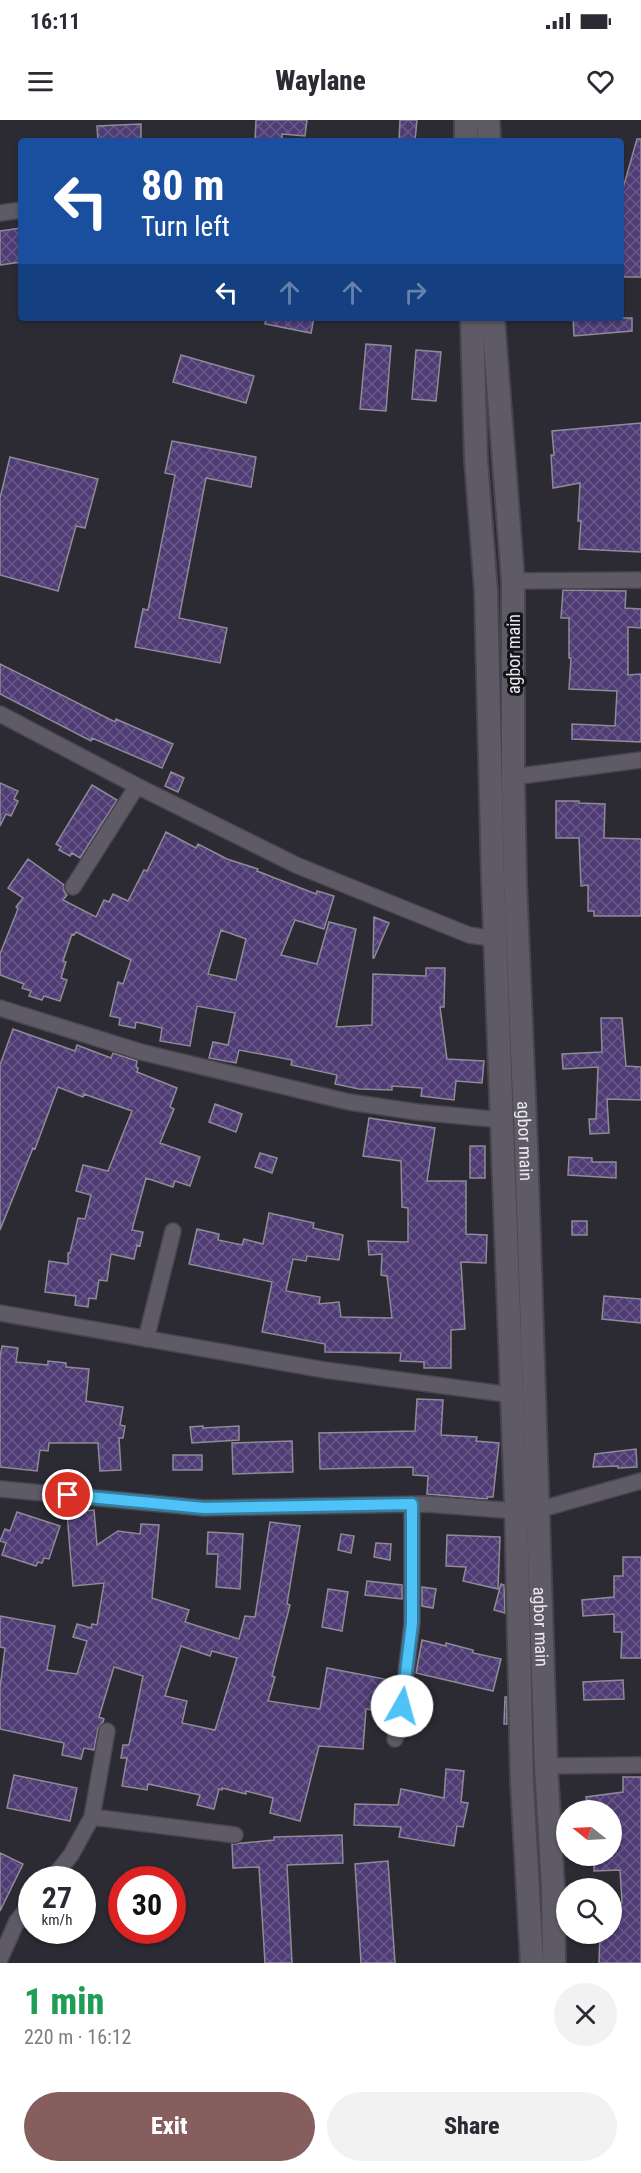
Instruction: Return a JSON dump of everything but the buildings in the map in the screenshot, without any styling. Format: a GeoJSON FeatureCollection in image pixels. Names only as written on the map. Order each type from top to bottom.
{"type":"FeatureCollection","features":[{"type":"Feature","properties":{"kind":"main road"},"geometry":{"type":"LineString","coordinates":[[466,120],[466,138]]}},
{"type":"Feature","properties":{"kind":"main road"},"geometry":{"type":"LineString","coordinates":[[489,120],[489,138]]}},
{"type":"Feature","properties":{"kind":"main road","name":"agbor main"},"geometry":{"type":"LineString","coordinates":[[483,325],[513,581],[513,777],[518,970],[532,1295],[522,1782],[532,1963]]}},
{"type":"Feature","properties":{"kind":"main road","name":"agbor main"},"geometry":{"type":"LineString","coordinates":[[483,325],[476,460],[486,591],[492,880],[512,1395],[527,1511],[546,1766],[553,1888],[554,1963]]}},
{"type":"Feature","properties":{"kind":"main road"},"geometry":{"type":"LineString","coordinates":[[509,1295],[521,1298],[532,1295]]}},
{"type":"Feature","properties":{"kind":"street"},"geometry":{"type":"LineString","coordinates":[[0,213],[18,210]]}},
{"type":"Feature","properties":{"kind":"street"},"geometry":{"type":"LineString","coordinates":[[513,581],[641,580]]}},
{"type":"Feature","properties":{"kind":"street"},"geometry":{"type":"LineString","coordinates":[[0,714],[296,866],[469,935],[496,939]]}},
{"type":"Feature","properties":{"kind":"street"},"geometry":{"type":"LineString","coordinates":[[513,777],[641,760]]}},
{"type":"Feature","properties":{"kind":"street"},"geometry":{"type":"LineString","coordinates":[[73,887],[137,786]]}},
{"type":"Feature","properties":{"kind":"street"},"geometry":{"type":"LineString","coordinates":[[0,1008],[141,1052],[349,1102],[417,1112],[503,1120]]}},
{"type":"Feature","properties":{"kind":"street"},"geometry":{"type":"LineString","coordinates":[[146,1339],[173,1231]]}},
{"type":"Feature","properties":{"kind":"street"},"geometry":{"type":"LineString","coordinates":[[0,1313],[325,1370],[512,1395]]}},
{"type":"Feature","properties":{"kind":"street"},"geometry":{"type":"LineString","coordinates":[[0,1489],[204,1508],[412,1504],[527,1511],[641,1481]]}},
{"type":"Feature","properties":{"kind":"street"},"geometry":{"type":"LineString","coordinates":[[395,1739],[402,1706],[412,1623],[412,1504]]}},
{"type":"Feature","properties":{"kind":"street"},"geometry":{"type":"LineString","coordinates":[[62,1866],[71,1855],[92,1817],[107,1731]]}},
{"type":"Feature","properties":{"kind":"street"},"geometry":{"type":"LineString","coordinates":[[546,1766],[641,1765]]}},
{"type":"Feature","properties":{"kind":"street"},"geometry":{"type":"LineString","coordinates":[[92,1817],[235,1835]]}},
{"type":"Feature","properties":{"kind":"street"},"geometry":{"type":"LineString","coordinates":[[0,1959],[18,1919]]}},
{"type":"Feature","properties":{"kind":"route"},"geometry":{"type":"LineString","coordinates":[[68,1495],[204,1508],[412,1504],[412,1623],[402,1706]]}}]}
